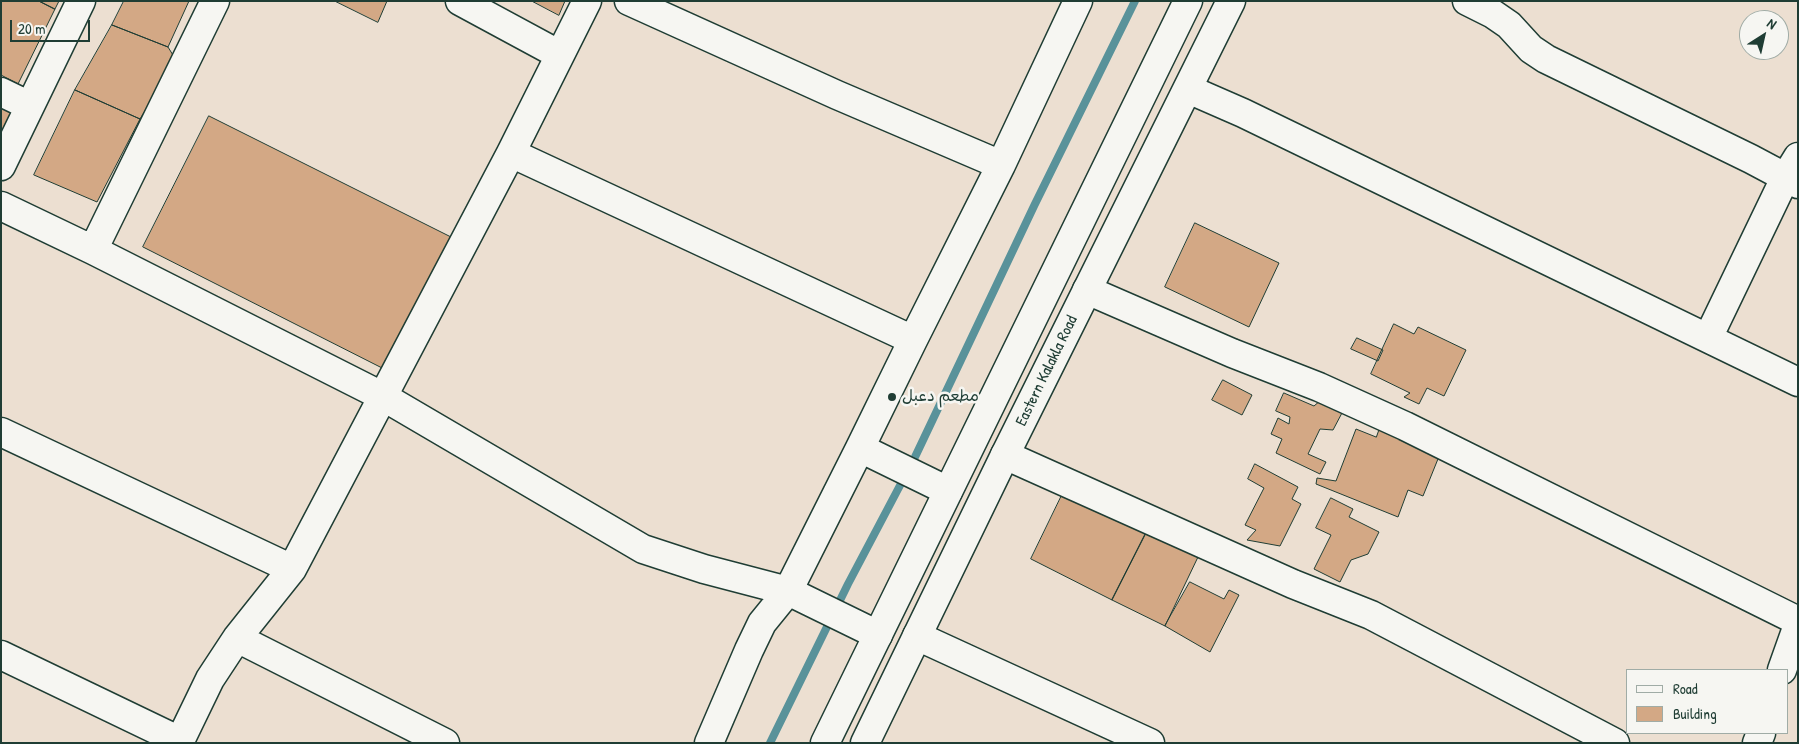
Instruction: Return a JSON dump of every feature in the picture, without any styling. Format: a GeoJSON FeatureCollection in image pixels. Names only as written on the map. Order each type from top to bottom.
{"type":"FeatureCollection","features":[{"type":"Feature","properties":{"kind":"street"},"geometry":{"type":"LineString","coordinates":[[1,166],[81,1]]}},
{"type":"Feature","properties":{"kind":"street"},"geometry":{"type":"LineString","coordinates":[[93,250],[215,1]]}},
{"type":"Feature","properties":{"kind":"street"},"geometry":{"type":"LineString","coordinates":[[460,1],[560,55]]}},
{"type":"Feature","properties":{"kind":"street"},"geometry":{"type":"LineString","coordinates":[[1,655],[180,742],[210,679],[237,638],[292,569],[511,153],[587,1]]}},
{"type":"Feature","properties":{"kind":"street"},"geometry":{"type":"LineString","coordinates":[[629,1],[837,96],[1001,165]]}},
{"type":"Feature","properties":{"kind":"street"},"geometry":{"type":"LineString","coordinates":[[709,743],[762,623],[788,591],[1001,165],[1078,1]]}},
{"type":"Feature","properties":{"kind":"street"},"geometry":{"type":"LineString","coordinates":[[824,743],[1188,1]]}},
{"type":"Feature","properties":{"kind":"street","name":"Eastern Kalakla Road"},"geometry":{"type":"LineString","coordinates":[[865,743],[1086,290],[1231,1]]}},
{"type":"Feature","properties":{"kind":"street"},"geometry":{"type":"LineString","coordinates":[[1467,1],[1493,14],[1509,25],[1531,49],[1546,59],[1751,159],[1794,173],[1708,338]]}},
{"type":"Feature","properties":{"kind":"street"},"geometry":{"type":"LineString","coordinates":[[1188,89],[1242,113],[1798,382]]}},
{"type":"Feature","properties":{"kind":"street"},"geometry":{"type":"LineString","coordinates":[[1,92],[30,106]]}},
{"type":"Feature","properties":{"kind":"street"},"geometry":{"type":"LineString","coordinates":[[511,153],[913,340]]}},
{"type":"Feature","properties":{"kind":"street"},"geometry":{"type":"LineString","coordinates":[[1,206],[93,250],[382,396],[643,549],[704,569],[788,591],[878,635]]}},
{"type":"Feature","properties":{"kind":"street"},"geometry":{"type":"LineString","coordinates":[[1086,290],[1232,354],[1319,387],[1405,426],[1798,621]]}},
{"type":"Feature","properties":{"kind":"street"},"geometry":{"type":"LineString","coordinates":[[1,432],[292,569]]}},
{"type":"Feature","properties":{"kind":"street"},"geometry":{"type":"LineString","coordinates":[[860,448],[948,491]]}},
{"type":"Feature","properties":{"kind":"street"},"geometry":{"type":"LineString","coordinates":[[1006,454],[1293,584],[1371,615],[1615,743]]}},
{"type":"Feature","properties":{"kind":"street"},"geometry":{"type":"LineString","coordinates":[[1782,669],[1798,625]]}},
{"type":"Feature","properties":{"kind":"street"},"geometry":{"type":"LineString","coordinates":[[917,636],[1150,743]]}},
{"type":"Feature","properties":{"kind":"street"},"geometry":{"type":"LineString","coordinates":[[237,638],[445,743]]}},
{"type":"Feature","properties":{"kind":"building"},"geometry":{"type":"Polygon","coordinates":[[[1,1],[39,1],[55,9],[18,84],[1,75],[1,1]]]}},
{"type":"Feature","properties":{"kind":"building"},"geometry":{"type":"Polygon","coordinates":[[[39,1],[59,1],[55,9],[39,1]]]}},
{"type":"Feature","properties":{"kind":"building"},"geometry":{"type":"Polygon","coordinates":[[[124,1],[189,1],[168,47],[112,25],[124,1]]]}},
{"type":"Feature","properties":{"kind":"building"},"geometry":{"type":"Polygon","coordinates":[[[335,1],[387,1],[378,22],[335,1]]]}},
{"type":"Feature","properties":{"kind":"building"},"geometry":{"type":"Polygon","coordinates":[[[532,1],[565,1],[559,15],[532,1]]]}},
{"type":"Feature","properties":{"kind":"building"},"geometry":{"type":"Polygon","coordinates":[[[112,25],[168,47],[176,60],[140,119],[75,90],[112,25]]]}},
{"type":"Feature","properties":{"kind":"building"},"geometry":{"type":"Polygon","coordinates":[[[75,90],[140,119],[97,202],[34,175],[75,90]]]}},
{"type":"Feature","properties":{"kind":"building"},"geometry":{"type":"Polygon","coordinates":[[[1,108],[15,114],[1,142],[1,108]]]}},
{"type":"Feature","properties":{"kind":"building"},"geometry":{"type":"Polygon","coordinates":[[[209,116],[455,239],[388,371],[143,247],[209,116]]]}},
{"type":"Feature","properties":{"kind":"building"},"geometry":{"type":"Polygon","coordinates":[[[1195,223],[1279,263],[1249,327],[1165,287],[1195,223]]]}},
{"type":"Feature","properties":{"kind":"building"},"geometry":{"type":"Polygon","coordinates":[[[1394,324],[1414,334],[1418,327],[1466,350],[1444,396],[1427,388],[1419,404],[1404,397],[1410,393],[1371,374],[1394,324]]]}},
{"type":"Feature","properties":{"kind":"building"},"geometry":{"type":"Polygon","coordinates":[[[1357,338],[1383,350],[1378,361],[1351,349],[1357,338]]]}},
{"type":"Feature","properties":{"kind":"building"},"geometry":{"type":"Polygon","coordinates":[[[1223,380],[1252,395],[1242,415],[1212,400],[1223,380]]]}},
{"type":"Feature","properties":{"kind":"building"},"geometry":{"type":"Polygon","coordinates":[[[1284,393],[1314,406],[1321,400],[1343,411],[1333,430],[1320,429],[1308,454],[1326,462],[1320,474],[1276,453],[1282,439],[1271,434],[1278,418],[1289,424],[1290,417],[1276,411],[1284,393]]]}},
{"type":"Feature","properties":{"kind":"building"},"geometry":{"type":"Polygon","coordinates":[[[1381,425],[1442,449],[1423,496],[1408,490],[1398,517],[1316,484],[1317,478],[1336,481],[1356,429],[1376,437],[1381,425]]]}},
{"type":"Feature","properties":{"kind":"building"},"geometry":{"type":"Polygon","coordinates":[[[1255,464],[1298,487],[1292,499],[1301,504],[1280,546],[1247,540],[1256,530],[1245,525],[1264,488],[1248,479],[1255,464]]]}},
{"type":"Feature","properties":{"kind":"building"},"geometry":{"type":"Polygon","coordinates":[[[1064,491],[1147,531],[1112,600],[1031,559],[1064,491]]]}},
{"type":"Feature","properties":{"kind":"building"},"geometry":{"type":"Polygon","coordinates":[[[1331,498],[1353,509],[1349,517],[1379,532],[1368,554],[1351,560],[1340,582],[1314,569],[1331,535],[1316,528],[1331,498]]]}},
{"type":"Feature","properties":{"kind":"building"},"geometry":{"type":"Polygon","coordinates":[[[1147,531],[1198,557],[1165,626],[1112,600],[1147,531]]]}},
{"type":"Feature","properties":{"kind":"building"},"geometry":{"type":"Polygon","coordinates":[[[1190,582],[1224,599],[1229,590],[1239,595],[1210,652],[1165,626],[1190,582]]]}},
{"type":"Feature","properties":{"kind":"waterway"},"geometry":{"type":"LineString","coordinates":[[770,743],[848,584],[915,457],[1034,206],[1135,1]]}},
{"type":"Feature","properties":{"kind":"place","name":"مطعم دعبل"},"geometry":{"type":"Point","coordinates":[892,397]}}]}
